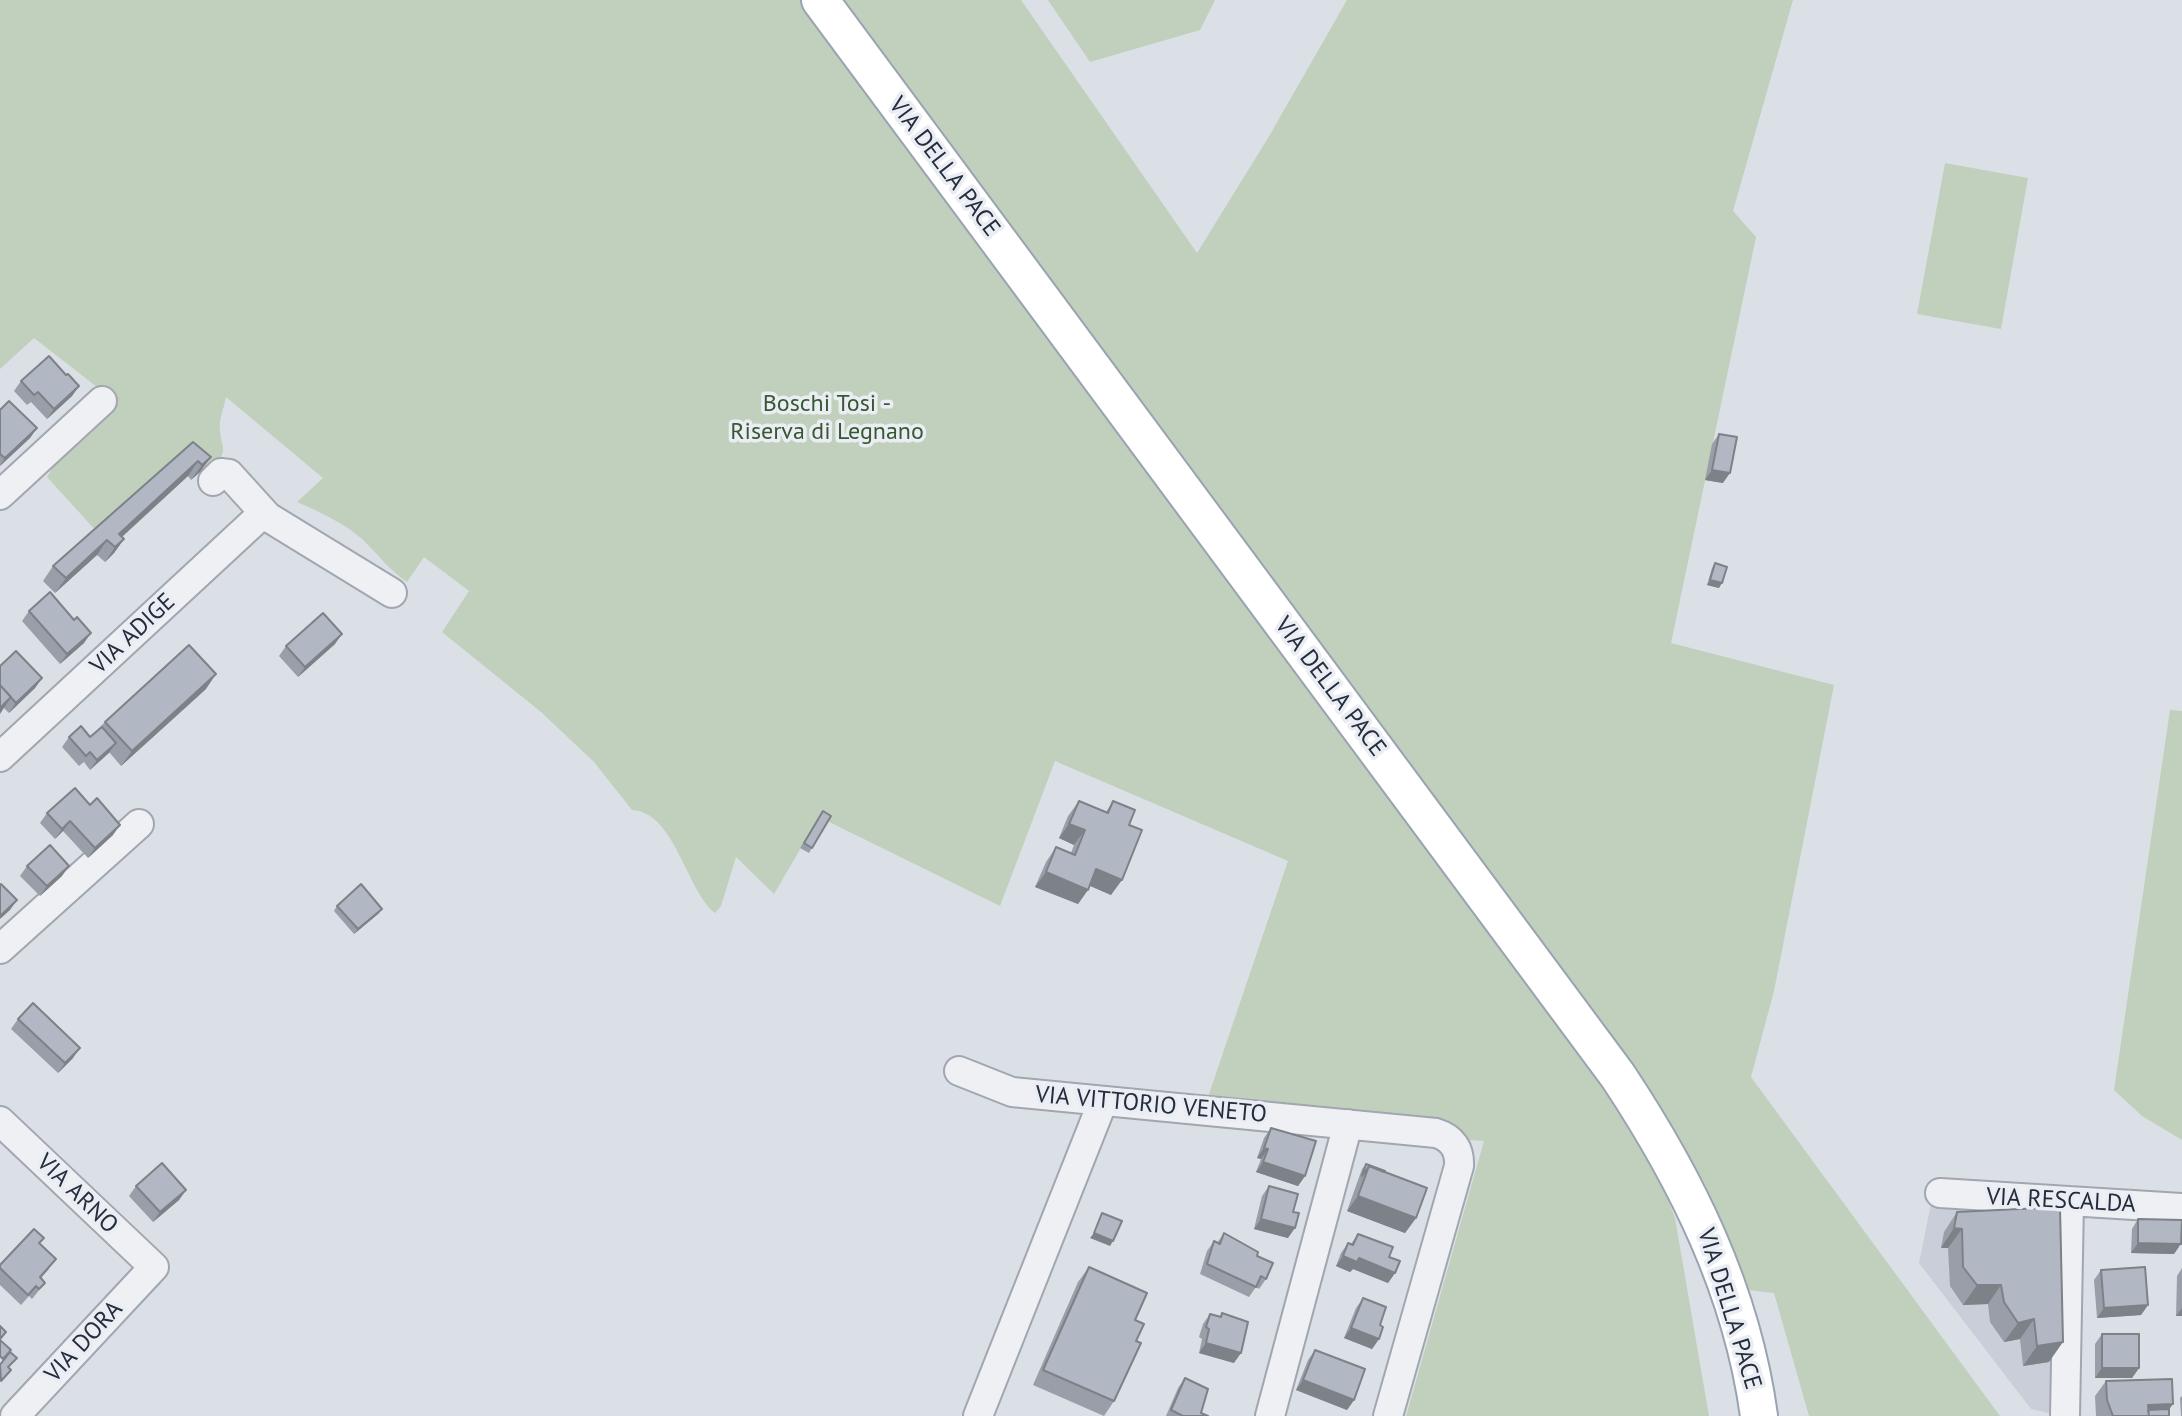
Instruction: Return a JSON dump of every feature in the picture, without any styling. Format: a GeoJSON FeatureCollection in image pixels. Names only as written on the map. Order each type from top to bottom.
{"type":"FeatureCollection","features":[{"type":"Feature","properties":{"kind":"main road","name":"VIA DELLA PACE"},"geometry":{"type":"LineString","coordinates":[[820,0],[1648,1120],[1699,1213],[1719,1262],[1742,1338],[1759,1416]]}},
{"type":"Feature","properties":{"kind":"street"},"geometry":{"type":"LineString","coordinates":[[0,495],[102,401]]}},
{"type":"Feature","properties":{"kind":"street"},"geometry":{"type":"LineString","coordinates":[[213,481],[221,473],[229,474],[268,517],[392,593]]}},
{"type":"Feature","properties":{"kind":"street","name":"VIA ADIGE"},"geometry":{"type":"LineString","coordinates":[[0,757],[258,518],[268,517]]}},
{"type":"Feature","properties":{"kind":"street"},"geometry":{"type":"LineString","coordinates":[[0,949],[139,824]]}},
{"type":"Feature","properties":{"kind":"street","name":"VIA VITTORIO VENETO"},"geometry":{"type":"LineString","coordinates":[[959,1071],[1012,1092],[1436,1133],[1452,1141],[1460,1157],[1388,1416]]}},
{"type":"Feature","properties":{"kind":"street"},"geometry":{"type":"LineString","coordinates":[[978,1416],[1103,1101]]}},
{"type":"Feature","properties":{"kind":"street","name":"VIA ARNO"},"geometry":{"type":"LineString","coordinates":[[0,1121],[154,1267]]}},
{"type":"Feature","properties":{"kind":"street"},"geometry":{"type":"LineString","coordinates":[[1270,1416],[1348,1124]]}},
{"type":"Feature","properties":{"kind":"street","name":"VIA RESCALDA"},"geometry":{"type":"LineString","coordinates":[[1940,1193],[2182,1208]]}},
{"type":"Feature","properties":{"kind":"street"},"geometry":{"type":"LineString","coordinates":[[2065,1416],[2069,1202]]}},
{"type":"Feature","properties":{"kind":"street","name":"VIA DORA"},"geometry":{"type":"LineString","coordinates":[[15,1416],[154,1267]]}},
{"type":"Feature","properties":{"kind":"shaded area"},"geometry":{"type":"Polygon","coordinates":[[[1932,1199],[2062,1212],[2061,1416],[2031,1409],[1919,1263],[1932,1199]]]}},
{"type":"Feature","properties":{"kind":"green space","name":"Boschi Tosi - Riserva di Legnano"},"geometry":{"type":"Polygon","coordinates":[[[0,0],[1021,0],[1197,253],[1268,138],[1347,0],[1793,0],[1733,211],[1756,237],[1671,643],[1834,685],[1774,991],[1751,1077],[2000,1416],[1809,1416],[1774,1293],[1747,1290],[1724,1230],[1675,1135],[1650,1153],[1675,1218],[1709,1416],[1406,1416],[1484,1141],[1452,1139],[1207,1100],[1288,861],[1055,761],[1000,906],[819,817],[774,894],[736,857],[721,906],[715,913],[705,902],[670,837],[659,824],[647,814],[632,810],[594,762],[541,712],[442,632],[469,591],[424,557],[407,582],[355,533],[297,502],[323,478],[226,397],[220,422],[223,452],[211,470],[183,457],[98,533],[47,477],[53,467],[49,462],[86,397],[97,387],[34,338],[0,369],[0,0]]]}},
{"type":"Feature","properties":{"kind":"green space"},"geometry":{"type":"Polygon","coordinates":[[[1048,0],[1215,0],[1200,30],[1090,62],[1048,0]]]}},
{"type":"Feature","properties":{"kind":"green space"},"geometry":{"type":"Polygon","coordinates":[[[1945,163],[2028,178],[2001,329],[1917,314],[1945,163]]]}},
{"type":"Feature","properties":{"kind":"green space"},"geometry":{"type":"Polygon","coordinates":[[[2170,710],[2182,711],[2182,1140],[2142,1116],[2114,1090],[2170,710]]]}},
{"type":"Feature","properties":{"kind":"building"},"geometry":{"type":"Polygon","coordinates":[[[49,356],[79,386],[54,409],[38,392],[34,395],[21,381],[49,356]]]}},
{"type":"Feature","properties":{"kind":"building"},"geometry":{"type":"Polygon","coordinates":[[[9,401],[37,428],[5,458],[0,454],[0,410],[9,401]]]}},
{"type":"Feature","properties":{"kind":"building"},"geometry":{"type":"Polygon","coordinates":[[[1719,434],[1737,437],[1730,473],[1712,470],[1719,434]]]}},
{"type":"Feature","properties":{"kind":"building"},"geometry":{"type":"Polygon","coordinates":[[[193,442],[211,457],[202,465],[198,461],[119,534],[124,539],[115,547],[107,540],[66,578],[53,566],[193,442]]]}},
{"type":"Feature","properties":{"kind":"building"},"geometry":{"type":"Polygon","coordinates":[[[1715,563],[1727,567],[1722,583],[1710,580],[1715,563]]]}},
{"type":"Feature","properties":{"kind":"building"},"geometry":{"type":"Polygon","coordinates":[[[50,592],[74,620],[77,617],[91,633],[67,654],[29,611],[50,592]]]}},
{"type":"Feature","properties":{"kind":"building"},"geometry":{"type":"Polygon","coordinates":[[[323,613],[342,634],[305,667],[286,646],[323,613]]]}},
{"type":"Feature","properties":{"kind":"building"},"geometry":{"type":"Polygon","coordinates":[[[189,645],[216,674],[132,751],[105,722],[189,645]]]}},
{"type":"Feature","properties":{"kind":"building"},"geometry":{"type":"Polygon","coordinates":[[[16,651],[42,678],[16,703],[0,685],[0,666],[16,651]]]}},
{"type":"Feature","properties":{"kind":"building"},"geometry":{"type":"Polygon","coordinates":[[[0,685],[11,697],[0,708],[0,685]]]}},
{"type":"Feature","properties":{"kind":"building"},"geometry":{"type":"Polygon","coordinates":[[[81,726],[90,737],[102,727],[116,743],[97,760],[90,752],[86,756],[69,737],[81,726]]]}},
{"type":"Feature","properties":{"kind":"building"},"geometry":{"type":"Polygon","coordinates":[[[75,788],[90,805],[97,798],[120,825],[95,848],[70,821],[62,829],[47,813],[75,788]]]}},
{"type":"Feature","properties":{"kind":"building"},"geometry":{"type":"Polygon","coordinates":[[[1079,801],[1108,813],[1113,801],[1135,810],[1129,825],[1142,830],[1122,880],[1096,869],[1088,890],[1046,872],[1056,847],[1075,855],[1085,830],[1069,824],[1079,801]]]}},
{"type":"Feature","properties":{"kind":"building"},"geometry":{"type":"Polygon","coordinates":[[[823,811],[831,816],[812,848],[804,843],[823,811]]]}},
{"type":"Feature","properties":{"kind":"building"},"geometry":{"type":"Polygon","coordinates":[[[50,845],[69,866],[47,886],[27,866],[50,845]]]}},
{"type":"Feature","properties":{"kind":"building"},"geometry":{"type":"Polygon","coordinates":[[[361,884],[382,909],[358,929],[337,906],[361,884]]]}},
{"type":"Feature","properties":{"kind":"building"},"geometry":{"type":"Polygon","coordinates":[[[0,885],[17,900],[0,916],[0,885]]]}},
{"type":"Feature","properties":{"kind":"building"},"geometry":{"type":"Polygon","coordinates":[[[33,1003],[80,1048],[65,1063],[18,1019],[33,1003]]]}},
{"type":"Feature","properties":{"kind":"building"},"geometry":{"type":"Polygon","coordinates":[[[1271,1128],[1316,1141],[1305,1176],[1263,1162],[1271,1128]]]}},
{"type":"Feature","properties":{"kind":"building"},"geometry":{"type":"Polygon","coordinates":[[[162,1163],[186,1190],[160,1212],[136,1186],[162,1163]]]}},
{"type":"Feature","properties":{"kind":"building"},"geometry":{"type":"Polygon","coordinates":[[[1366,1164],[1385,1171],[1369,1166],[1362,1176],[1366,1164]]]}},
{"type":"Feature","properties":{"kind":"building"},"geometry":{"type":"Polygon","coordinates":[[[1369,1166],[1427,1188],[1416,1218],[1358,1196],[1369,1166]]]}},
{"type":"Feature","properties":{"kind":"building"},"geometry":{"type":"Polygon","coordinates":[[[1269,1186],[1298,1194],[1293,1212],[1299,1213],[1295,1228],[1261,1219],[1269,1186]]]}},
{"type":"Feature","properties":{"kind":"building"},"geometry":{"type":"Polygon","coordinates":[[[2060,1207],[2063,1342],[2037,1346],[2034,1319],[2018,1323],[2004,1302],[2001,1285],[1977,1285],[1963,1267],[1962,1229],[1954,1228],[1957,1212],[2060,1207]]]}},
{"type":"Feature","properties":{"kind":"building"},"geometry":{"type":"Polygon","coordinates":[[[1102,1213],[1122,1221],[1113,1241],[1094,1233],[1102,1213]]]}},
{"type":"Feature","properties":{"kind":"building"},"geometry":{"type":"Polygon","coordinates":[[[2138,1219],[2182,1220],[2181,1244],[2138,1243],[2138,1219]]]}},
{"type":"Feature","properties":{"kind":"building"},"geometry":{"type":"Polygon","coordinates":[[[34,1229],[44,1238],[39,1243],[56,1259],[40,1277],[45,1283],[39,1289],[36,1286],[28,1295],[0,1265],[34,1229]]]}},
{"type":"Feature","properties":{"kind":"building"},"geometry":{"type":"Polygon","coordinates":[[[1224,1233],[1273,1263],[1266,1279],[1261,1276],[1256,1287],[1207,1264],[1214,1241],[1220,1244],[1224,1233]]]}},
{"type":"Feature","properties":{"kind":"building"},"geometry":{"type":"Polygon","coordinates":[[[1358,1234],[1393,1247],[1389,1257],[1400,1261],[1395,1273],[1359,1258],[1357,1262],[1343,1256],[1348,1243],[1353,1245],[1358,1234]]]}},
{"type":"Feature","properties":{"kind":"building"},"geometry":{"type":"Polygon","coordinates":[[[1089,1267],[1147,1293],[1135,1320],[1144,1324],[1136,1341],[1141,1343],[1114,1401],[1043,1370],[1089,1267]]]}},
{"type":"Feature","properties":{"kind":"building"},"geometry":{"type":"Polygon","coordinates":[[[2145,1267],[2148,1305],[2104,1308],[2101,1270],[2145,1267]]]}},
{"type":"Feature","properties":{"kind":"building"},"geometry":{"type":"Polygon","coordinates":[[[1363,1298],[1386,1307],[1379,1339],[1351,1328],[1363,1298]]]}},
{"type":"Feature","properties":{"kind":"building"},"geometry":{"type":"Polygon","coordinates":[[[1222,1313],[1248,1322],[1241,1353],[1206,1343],[1210,1314],[1221,1317],[1222,1313]]]}},
{"type":"Feature","properties":{"kind":"building"},"geometry":{"type":"Polygon","coordinates":[[[2102,1334],[2139,1334],[2139,1368],[2102,1368],[2102,1334]]]}},
{"type":"Feature","properties":{"kind":"building"},"geometry":{"type":"Polygon","coordinates":[[[0,1340],[11,1350],[3,1359],[0,1356],[0,1340]]]}},
{"type":"Feature","properties":{"kind":"building"},"geometry":{"type":"Polygon","coordinates":[[[1315,1350],[1365,1369],[1354,1400],[1303,1380],[1315,1350]]]}},
{"type":"Feature","properties":{"kind":"building"},"geometry":{"type":"Polygon","coordinates":[[[10,1352],[17,1358],[1,1381],[0,1365],[10,1352]]]}},
{"type":"Feature","properties":{"kind":"building"},"geometry":{"type":"Polygon","coordinates":[[[1185,1378],[1208,1389],[1201,1413],[1208,1416],[1183,1416],[1171,1410],[1185,1378]]]}},
{"type":"Feature","properties":{"kind":"building"},"geometry":{"type":"Polygon","coordinates":[[[2172,1379],[2173,1404],[2148,1405],[2149,1416],[2113,1416],[2107,1400],[2106,1381],[2172,1379]]]}},
{"type":"Feature","properties":{"kind":"building"},"geometry":{"type":"Polygon","coordinates":[[[2169,1409],[2169,1416],[2149,1416],[2148,1410],[2169,1409]]]}}]}
